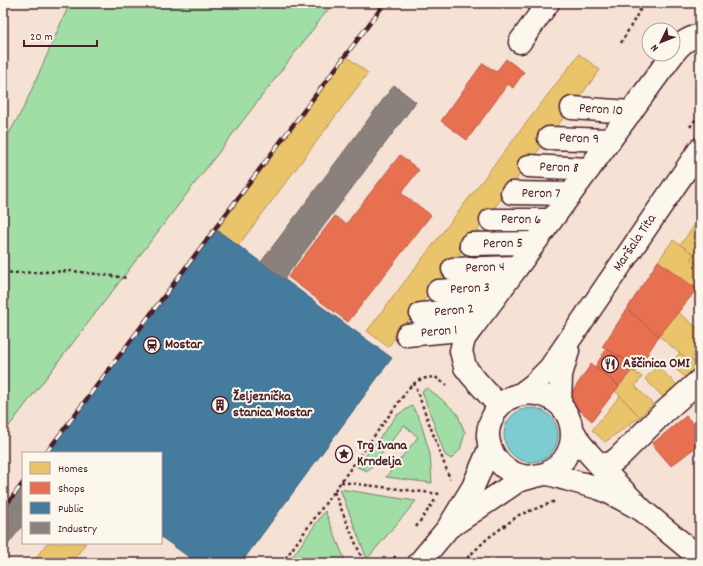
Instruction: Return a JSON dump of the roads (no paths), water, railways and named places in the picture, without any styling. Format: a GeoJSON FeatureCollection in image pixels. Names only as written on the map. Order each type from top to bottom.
{"type":"FeatureCollection","features":[{"type":"Feature","properties":{"kind":"street"},"geometry":{"type":"LineString","coordinates":[[520,42],[548,3]]}},
{"type":"Feature","properties":{"kind":"street"},"geometry":{"type":"LineString","coordinates":[[681,44],[700,35]]}},
{"type":"Feature","properties":{"kind":"street"},"geometry":{"type":"LineString","coordinates":[[500,406],[464,367],[461,352],[464,339],[667,62]]}},
{"type":"Feature","properties":{"kind":"street","name":"Peron 10"},"geometry":{"type":"LineString","coordinates":[[572,108],[631,112]]}},
{"type":"Feature","properties":{"kind":"street","name":"Peron 9"},"geometry":{"type":"LineString","coordinates":[[549,138],[610,140]]}},
{"type":"Feature","properties":{"kind":"street","name":"Maršala Tita"},"geometry":{"type":"LineString","coordinates":[[521,394],[533,385],[550,368],[700,149]]}},
{"type":"Feature","properties":{"kind":"street","name":"Peron 8"},"geometry":{"type":"LineString","coordinates":[[529,166],[589,169]]}},
{"type":"Feature","properties":{"kind":"street","name":"Peron 7"},"geometry":{"type":"LineString","coordinates":[[512,193],[570,194]]}},
{"type":"Feature","properties":{"kind":"street","name":"Peron 6"},"geometry":{"type":"LineString","coordinates":[[491,220],[551,220]]}},
{"type":"Feature","properties":{"kind":"street","name":"Peron 5"},"geometry":{"type":"LineString","coordinates":[[471,244],[534,244]]}},
{"type":"Feature","properties":{"kind":"street","name":"Peron 4"},"geometry":{"type":"LineString","coordinates":[[454,269],[517,267]]}},
{"type":"Feature","properties":{"kind":"street","name":"Peron 3"},"geometry":{"type":"LineString","coordinates":[[438,291],[502,287]]}},
{"type":"Feature","properties":{"kind":"street","name":"Peron 2"},"geometry":{"type":"LineString","coordinates":[[421,314],[487,308]]}},
{"type":"Feature","properties":{"kind":"street","name":"Peron 1"},"geometry":{"type":"LineString","coordinates":[[407,335],[471,329]]}},
{"type":"Feature","properties":{"kind":"street","name":"Maršala Tita"},"geometry":{"type":"LineString","coordinates":[[560,405],[561,375],[572,337]]}},
{"type":"Feature","properties":{"kind":"street"},"geometry":{"type":"LineString","coordinates":[[598,463],[610,464],[618,458],[662,414],[700,380]]}},
{"type":"Feature","properties":{"kind":"street"},"geometry":{"type":"LineString","coordinates":[[642,510],[602,489],[539,475],[518,475],[506,469],[496,459],[490,447],[488,436],[489,425],[493,415],[506,400],[521,394],[535,393],[548,397],[560,405],[568,416],[572,429],[580,443],[598,463],[642,510],[700,558]]}},
{"type":"Feature","properties":{"kind":"street"},"geometry":{"type":"LineString","coordinates":[[448,528],[518,481],[539,475],[558,466],[566,456],[571,443],[572,429]]}},
{"type":"Feature","properties":{"kind":"street"},"geometry":{"type":"LineString","coordinates":[[419,563],[448,528],[473,487],[490,447]]}},
{"type":"Feature","properties":{"kind":"water"},"geometry":{"type":"Polygon","coordinates":[[[526,408],[536,408],[546,412],[554,420],[558,430],[558,440],[554,450],[546,458],[536,462],[526,462],[516,458],[508,450],[504,440],[504,430],[508,420],[516,412],[526,408]]]}},
{"type":"Feature","properties":{"kind":"railway"},"geometry":{"type":"LineString","coordinates":[[47,452],[385,3]]}},
{"type":"Feature","properties":{"kind":"railway"},"geometry":{"type":"LineString","coordinates":[[3,509],[22,484]]}},
{"type":"Feature","properties":{"kind":"place","name":"Mostar"},"geometry":{"type":"Point","coordinates":[152,345]}},
{"type":"Feature","properties":{"kind":"place","name":"Aščinica OMI"},"geometry":{"type":"Point","coordinates":[610,364]}},
{"type":"Feature","properties":{"kind":"place","name":"Željeznička stanica Mostar"},"geometry":{"type":"Point","coordinates":[220,405]}},
{"type":"Feature","properties":{"kind":"place","name":"Trg Ivana Krndelja"},"geometry":{"type":"Point","coordinates":[344,454]}}]}
